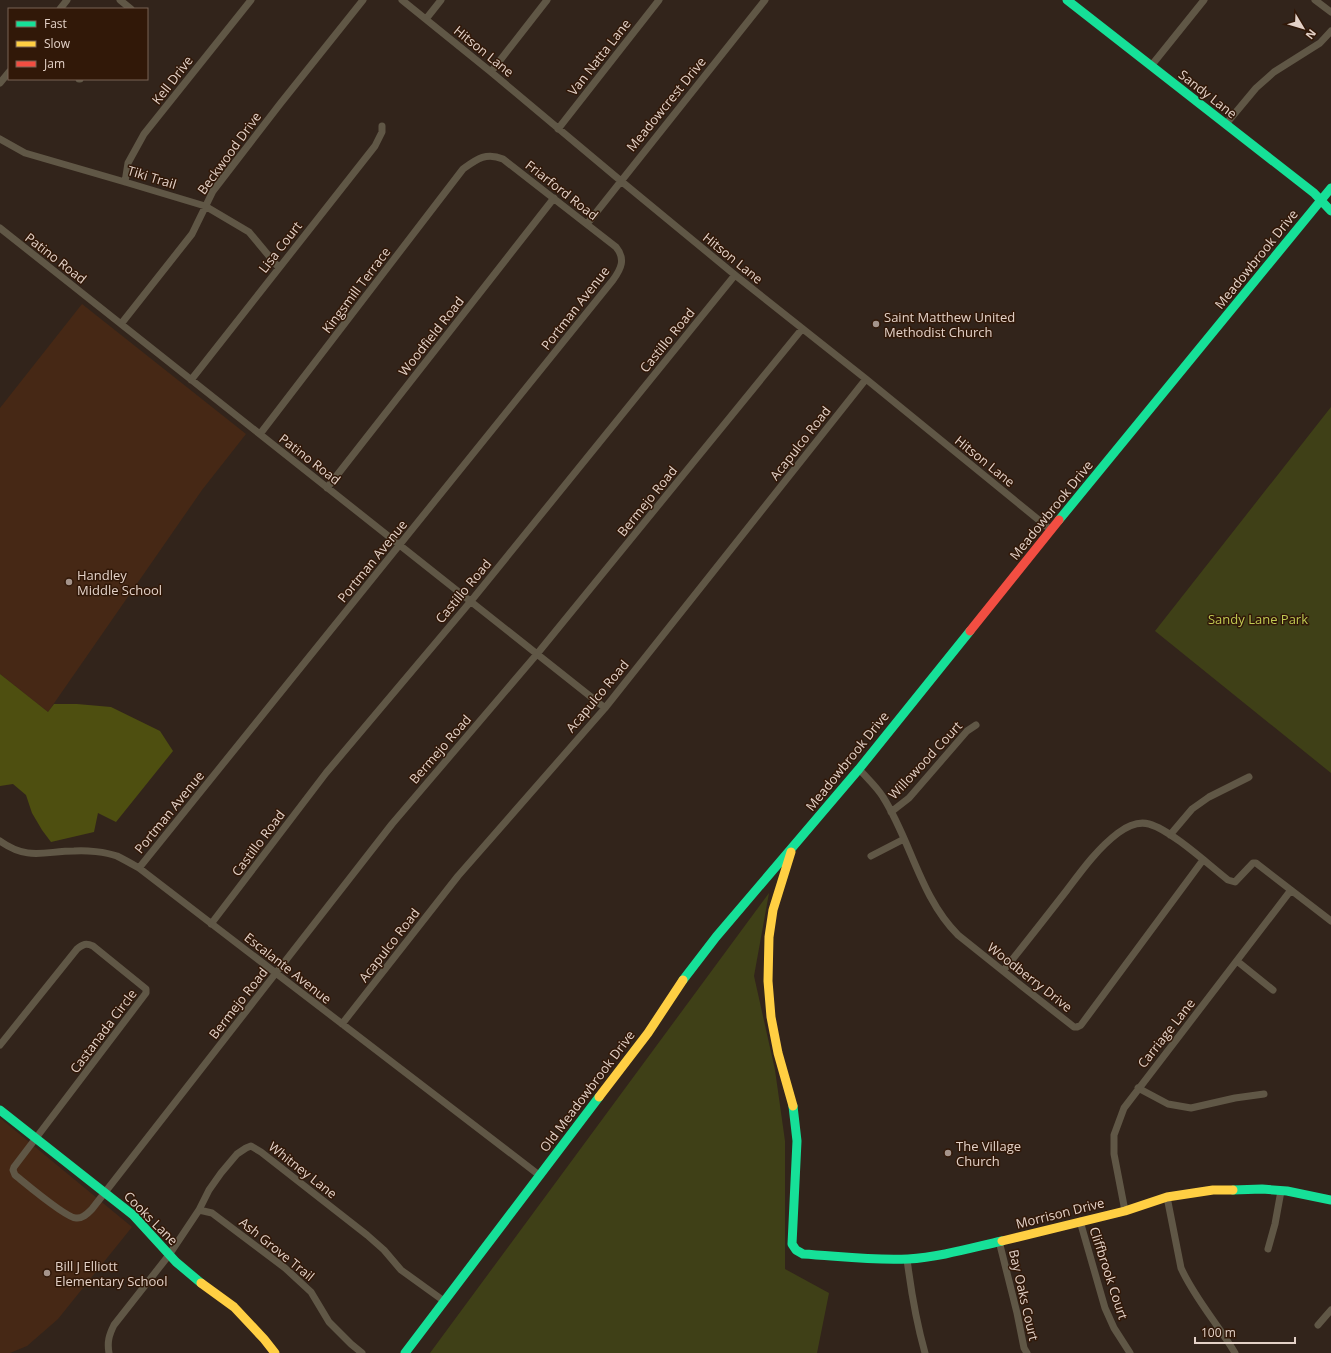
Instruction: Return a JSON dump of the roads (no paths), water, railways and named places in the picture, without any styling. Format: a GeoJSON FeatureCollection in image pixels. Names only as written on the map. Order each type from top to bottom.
{"type":"FeatureCollection","features":[{"type":"Feature","properties":{"kind":"main road","name":"Sandy Lane"},"geometry":{"type":"LineString","coordinates":[[1067,0],[1078,3],[1152,66],[1322,200],[1331,211]]}},
{"type":"Feature","properties":{"kind":"main road","name":"Meadowbrook Drive"},"geometry":{"type":"LineString","coordinates":[[792,848],[859,769],[1331,188]]}},
{"type":"Feature","properties":{"kind":"main road","name":"Old Meadowbrook Drive"},"geometry":{"type":"LineString","coordinates":[[405,1353],[648,1033],[685,977],[716,937],[792,848]]}},
{"type":"Feature","properties":{"kind":"main road","name":"Morrison Drive"},"geometry":{"type":"LineString","coordinates":[[792,848],[773,910],[769,937],[768,981],[778,1054],[792,1101],[797,1141],[792,1244],[795,1249],[803,1254],[878,1259],[943,1255],[1125,1210],[1167,1197],[1213,1190],[1262,1189],[1331,1200]]}},
{"type":"Feature","properties":{"kind":"main road","name":"Cooks Lane"},"geometry":{"type":"LineString","coordinates":[[0,1110],[133,1215],[169,1255],[193,1278],[234,1307],[275,1353]]}},
{"type":"Feature","properties":{"kind":"street"},"geometry":{"type":"LineString","coordinates":[[61,8],[67,0]]}},
{"type":"Feature","properties":{"kind":"street"},"geometry":{"type":"LineString","coordinates":[[120,0],[130,8]]}},
{"type":"Feature","properties":{"kind":"street","name":"Kell Drive"},"geometry":{"type":"LineString","coordinates":[[125,182],[128,164],[144,134],[251,0]]}},
{"type":"Feature","properties":{"kind":"street","name":"Beckwood Drive"},"geometry":{"type":"LineString","coordinates":[[121,324],[192,234],[213,191],[265,122],[363,0]]}},
{"type":"Feature","properties":{"kind":"street","name":"Hitson Lane"},"geometry":{"type":"LineString","coordinates":[[402,0],[735,275],[1052,530]]}},
{"type":"Feature","properties":{"kind":"street"},"geometry":{"type":"LineString","coordinates":[[426,19],[441,0]]}},
{"type":"Feature","properties":{"kind":"street"},"geometry":{"type":"LineString","coordinates":[[491,72],[547,0]]}},
{"type":"Feature","properties":{"kind":"street","name":"Van Natta Lane"},"geometry":{"type":"LineString","coordinates":[[558,129],[659,0]]}},
{"type":"Feature","properties":{"kind":"street","name":"Meadowcrest Drive"},"geometry":{"type":"LineString","coordinates":[[587,224],[765,0]]}},
{"type":"Feature","properties":{"kind":"street"},"geometry":{"type":"LineString","coordinates":[[1152,66],[1204,0]]}},
{"type":"Feature","properties":{"kind":"street"},"geometry":{"type":"LineString","coordinates":[[1316,0],[1331,12]]}},
{"type":"Feature","properties":{"kind":"street"},"geometry":{"type":"LineString","coordinates":[[1226,124],[1260,84],[1274,72],[1320,43],[1331,31]]}},
{"type":"Feature","properties":{"kind":"street"},"geometry":{"type":"LineString","coordinates":[[0,83],[8,73]]}},
{"type":"Feature","properties":{"kind":"street","name":"Lisa Court"},"geometry":{"type":"LineString","coordinates":[[191,380],[375,146],[382,132],[382,126]]}},
{"type":"Feature","properties":{"kind":"street","name":"Tiki Trail"},"geometry":{"type":"LineString","coordinates":[[0,139],[25,153],[205,206],[249,232],[279,268]]}},
{"type":"Feature","properties":{"kind":"street","name":"Friarford Road"},"geometry":{"type":"LineString","coordinates":[[473,162],[483,156],[503,159],[616,247],[622,257],[621,266]]}},
{"type":"Feature","properties":{"kind":"street","name":"Kingsmill Terrace"},"geometry":{"type":"LineString","coordinates":[[260,434],[463,169],[473,162]]}},
{"type":"Feature","properties":{"kind":"street","name":"Woodfield Road"},"geometry":{"type":"LineString","coordinates":[[327,488],[554,198]]}},
{"type":"Feature","properties":{"kind":"street","name":"Patino Road"},"geometry":{"type":"LineString","coordinates":[[0,228],[605,708]]}},
{"type":"Feature","properties":{"kind":"street","name":"Portman Avenue"},"geometry":{"type":"LineString","coordinates":[[139,868],[613,280],[621,266]]}},
{"type":"Feature","properties":{"kind":"street","name":"Castillo Road"},"geometry":{"type":"LineString","coordinates":[[211,924],[326,773],[471,601],[735,275]]}},
{"type":"Feature","properties":{"kind":"street","name":"Bermejo Road"},"geometry":{"type":"LineString","coordinates":[[35,1138],[14,1167],[13,1170],[15,1175],[67,1215],[76,1218],[86,1215],[392,824],[537,654],[802,329]]}},
{"type":"Feature","properties":{"kind":"street","name":"Acapulco Road"},"geometry":{"type":"LineString","coordinates":[[342,1024],[458,876],[605,708],[866,379]]}},
{"type":"Feature","properties":{"kind":"street","name":"Willowood Court"},"geometry":{"type":"LineString","coordinates":[[891,812],[909,798],[967,731],[976,725]]}},
{"type":"Feature","properties":{"kind":"street","name":"Woodberry Drive"},"geometry":{"type":"LineString","coordinates":[[859,769],[882,796],[904,839],[926,889],[941,915],[949,925],[1003,971],[1077,1027],[1081,1025],[1203,860]]}},
{"type":"Feature","properties":{"kind":"street"},"geometry":{"type":"LineString","coordinates":[[1170,835],[1192,809],[1209,797],[1249,777]]}},
{"type":"Feature","properties":{"kind":"street"},"geometry":{"type":"LineString","coordinates":[[1003,971],[1083,869],[1108,840],[1119,832],[1137,824],[1150,824],[1170,835],[1228,880],[1236,882],[1253,863],[1256,863],[1331,922]]}},
{"type":"Feature","properties":{"kind":"street"},"geometry":{"type":"LineString","coordinates":[[871,856],[904,839]]}},
{"type":"Feature","properties":{"kind":"street","name":"Escalante Avenue"},"geometry":{"type":"LineString","coordinates":[[0,841],[20,851],[39,854],[75,851],[98,852],[116,856],[139,868],[539,1176]]}},
{"type":"Feature","properties":{"kind":"street","name":"Carriage Lane"},"geometry":{"type":"LineString","coordinates":[[1125,1210],[1114,1154],[1114,1135],[1124,1108],[1291,890]]}},
{"type":"Feature","properties":{"kind":"street","name":"Castanada Circle"},"geometry":{"type":"LineString","coordinates":[[0,1045],[82,944],[93,946],[146,989],[146,993],[35,1138]]}},
{"type":"Feature","properties":{"kind":"street"},"geometry":{"type":"LineString","coordinates":[[1237,961],[1273,990]]}},
{"type":"Feature","properties":{"kind":"street"},"geometry":{"type":"LineString","coordinates":[[1138,1088],[1168,1104],[1190,1108],[1235,1098],[1264,1094]]}},
{"type":"Feature","properties":{"kind":"street","name":"Whitney Lane"},"geometry":{"type":"LineString","coordinates":[[109,1353],[109,1336],[114,1325],[169,1255],[199,1210],[209,1190],[221,1174],[237,1154],[251,1146],[261,1152],[367,1235],[384,1250],[401,1270],[444,1301]]}},
{"type":"Feature","properties":{"kind":"street"},"geometry":{"type":"LineString","coordinates":[[1268,1249],[1275,1224],[1281,1191]]}},
{"type":"Feature","properties":{"kind":"street"},"geometry":{"type":"LineString","coordinates":[[1167,1197],[1181,1268],[1198,1299],[1235,1353]]}},
{"type":"Feature","properties":{"kind":"street","name":"Ash Grove Trail"},"geometry":{"type":"LineString","coordinates":[[199,1210],[212,1214],[285,1268],[312,1292],[329,1322],[362,1353]]}},
{"type":"Feature","properties":{"kind":"street","name":"Cliffbrook Court"},"geometry":{"type":"LineString","coordinates":[[1080,1221],[1105,1308],[1114,1328],[1130,1353]]}},
{"type":"Feature","properties":{"kind":"street","name":"Bay Oaks Court"},"geometry":{"type":"LineString","coordinates":[[1000,1241],[1024,1348],[1027,1353]]}},
{"type":"Feature","properties":{"kind":"street"},"geometry":{"type":"LineString","coordinates":[[907,1258],[914,1310],[925,1353]]}},
{"type":"Feature","properties":{"kind":"street"},"geometry":{"type":"LineString","coordinates":[[1318,1325],[1331,1310]]}},
{"type":"Feature","properties":{"kind":"place","name":"Saint Matthew United Methodist Church"},"geometry":{"type":"Point","coordinates":[876,324]}},
{"type":"Feature","properties":{"kind":"place","name":"Handley Middle School"},"geometry":{"type":"Point","coordinates":[69,582]}},
{"type":"Feature","properties":{"kind":"place","name":"The Village Church"},"geometry":{"type":"Point","coordinates":[948,1153]}},
{"type":"Feature","properties":{"kind":"place","name":"Bill J Elliott Elementary School"},"geometry":{"type":"Point","coordinates":[47,1273]}},
{"type":"Feature","properties":{"kind":"park label","name":"Sandy Lane Park"},"geometry":{"type":"Point","coordinates":[1258,619]}}]}
